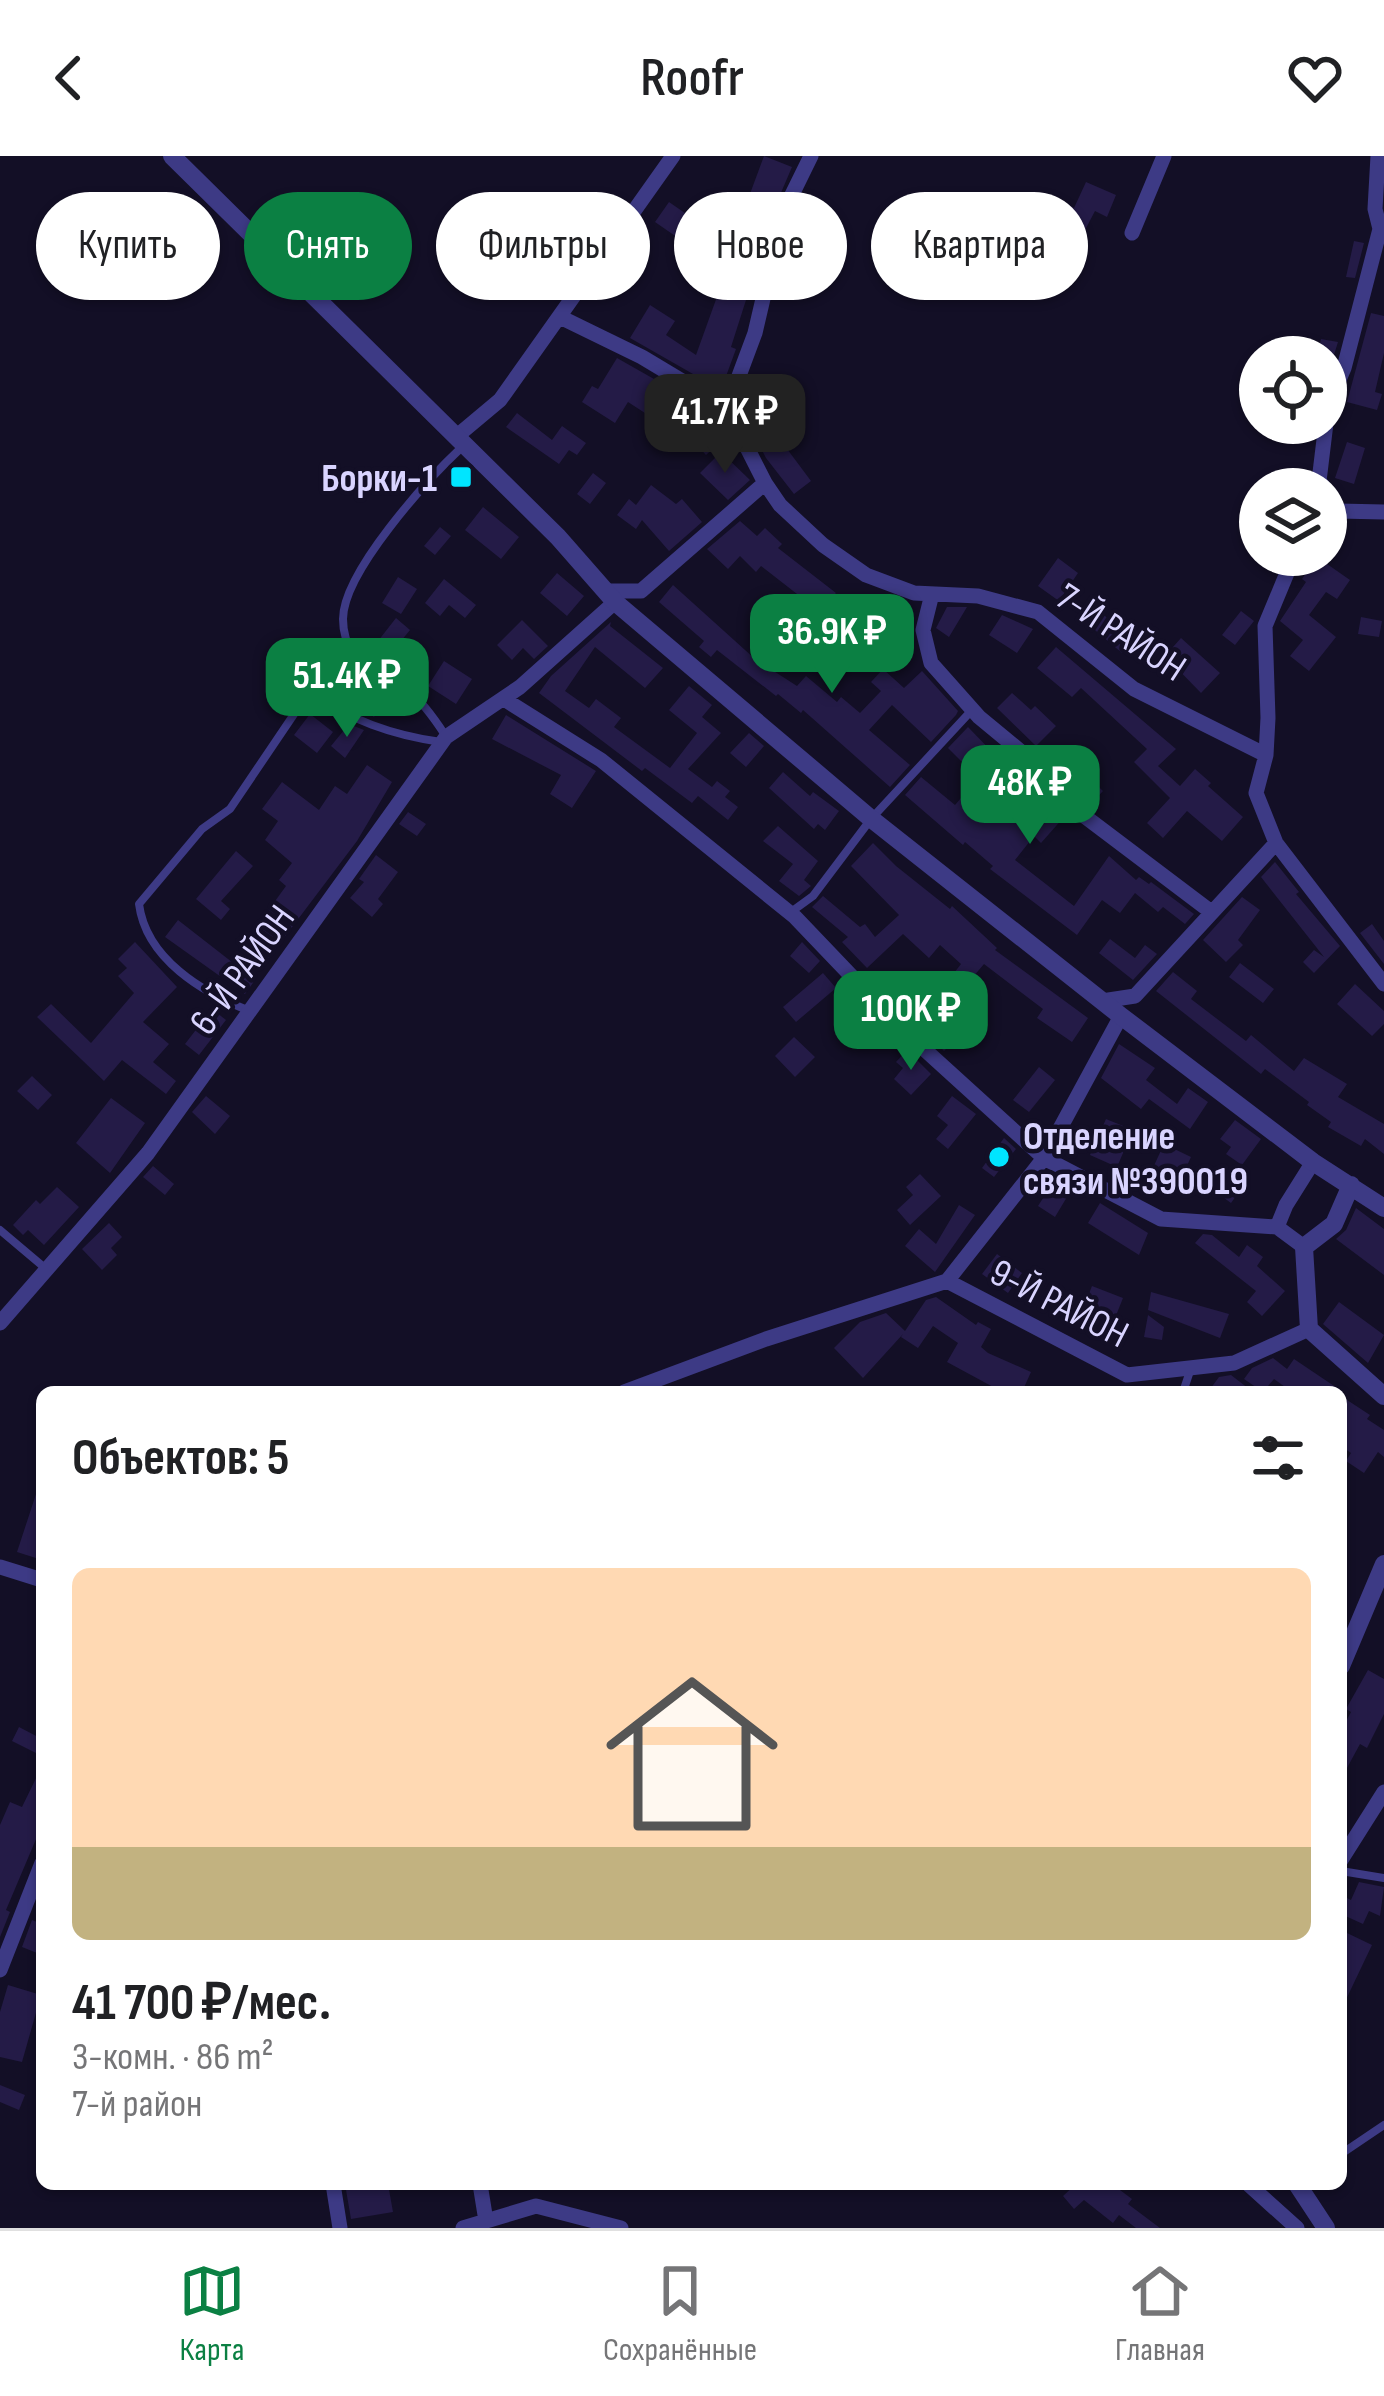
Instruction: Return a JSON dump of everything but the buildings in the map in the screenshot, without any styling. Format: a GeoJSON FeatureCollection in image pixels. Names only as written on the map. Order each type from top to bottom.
{"type":"FeatureCollection","features":[{"type":"Feature","properties":{"kind":"street"},"geometry":{"type":"LineString","coordinates":[[172,156],[461,441],[611,597],[871,819],[1313,1162],[1384,1208]]}},
{"type":"Feature","properties":{"kind":"street"},"geometry":{"type":"LineString","coordinates":[[461,441],[500,400],[673,156]]}},
{"type":"Feature","properties":{"kind":"street"},"geometry":{"type":"LineString","coordinates":[[560,317],[642,357],[727,408],[755,332],[783,213],[811,156]]}},
{"type":"Feature","properties":{"kind":"street"},"geometry":{"type":"LineString","coordinates":[[1132,233],[1164,156]]}},
{"type":"Feature","properties":{"kind":"street"},"geometry":{"type":"LineString","coordinates":[[1347,357],[1382,230],[1375,209],[1378,156]]}},
{"type":"Feature","properties":{"kind":"street","name":"7-Й РАЙОН"},"geometry":{"type":"LineString","coordinates":[[727,408],[780,505],[823,545],[866,574],[914,593],[978,596],[1038,612],[1134,688],[1266,754]]}},
{"type":"Feature","properties":{"kind":"street"},"geometry":{"type":"LineString","coordinates":[[611,597],[641,592],[766,484]]}},
{"type":"Feature","properties":{"kind":"street"},"geometry":{"type":"LineString","coordinates":[[1347,511],[1384,512]]}},
{"type":"Feature","properties":{"kind":"street"},"geometry":{"type":"LineString","coordinates":[[1285,576],[1264,626],[1266,754],[1256,793],[1276,843],[1384,984]]}},
{"type":"Feature","properties":{"kind":"street"},"geometry":{"type":"LineString","coordinates":[[932,594],[923,630],[931,663],[972,710],[1031,760],[1071,806],[1210,910]]}},
{"type":"Feature","properties":{"kind":"street","name":"6-Й РАЙОН"},"geometry":{"type":"LineString","coordinates":[[0,1323],[148,1153],[444,739],[504,699],[611,597]]}},
{"type":"Feature","properties":{"kind":"street"},"geometry":{"type":"LineString","coordinates":[[504,699],[601,760],[790,913],[902,1029],[1044,1158],[1161,1219],[1277,1227],[1304,1247],[1310,1329],[1384,1396]]}},
{"type":"Feature","properties":{"kind":"street"},"geometry":{"type":"LineString","coordinates":[[1102,1001],[1135,996],[1276,843]]}},
{"type":"Feature","properties":{"kind":"street"},"geometry":{"type":"LineString","coordinates":[[947,1281],[1044,1158],[1121,1016]]}},
{"type":"Feature","properties":{"kind":"street"},"geometry":{"type":"LineString","coordinates":[[1277,1227],[1313,1162]]}},
{"type":"Feature","properties":{"kind":"street"},"geometry":{"type":"LineString","coordinates":[[1304,1247],[1334,1224],[1352,1185]]}},
{"type":"Feature","properties":{"kind":"street","name":"9-Й РАЙОН"},"geometry":{"type":"LineString","coordinates":[[640,1386],[766,1339],[947,1281],[1127,1375],[1234,1363],[1310,1329]]}},
{"type":"Feature","properties":{"kind":"street"},"geometry":{"type":"LineString","coordinates":[[1347,1652],[1384,1564]]}},
{"type":"Feature","properties":{"kind":"street"},"geometry":{"type":"LineString","coordinates":[[0,1567],[36,1577]]}},
{"type":"Feature","properties":{"kind":"street"},"geometry":{"type":"LineString","coordinates":[[1347,1851],[1384,1792]]}},
{"type":"Feature","properties":{"kind":"street"},"geometry":{"type":"LineString","coordinates":[[0,1970],[36,1878]]}},
{"type":"Feature","properties":{"kind":"street"},"geometry":{"type":"LineString","coordinates":[[334,2190],[340,2228]]}},
{"type":"Feature","properties":{"kind":"street"},"geometry":{"type":"LineString","coordinates":[[481,2190],[486,2221]]}},
{"type":"Feature","properties":{"kind":"street"},"geometry":{"type":"LineString","coordinates":[[1255,2190],[1297,2228]]}},
{"type":"Feature","properties":{"kind":"street"},"geometry":{"type":"LineString","coordinates":[[1302,2190],[1326,2228]]}},
{"type":"Feature","properties":{"kind":"street"},"geometry":{"type":"LineString","coordinates":[[463,2228],[536,2206],[621,2228]]}},
{"type":"Feature","properties":{"kind":"lane"},"geometry":{"type":"LineString","coordinates":[[444,739],[422,699],[397,679],[353,656],[343,621],[345,602],[376,548],[461,441]]}},
{"type":"Feature","properties":{"kind":"lane"},"geometry":{"type":"LineString","coordinates":[[251,1012],[215,998],[182,974],[142,925],[140,904],[202,829],[230,808],[347,644]]}},
{"type":"Feature","properties":{"kind":"lane"},"geometry":{"type":"LineString","coordinates":[[309,692],[367,726],[402,736],[444,739]]}},
{"type":"Feature","properties":{"kind":"lane"},"geometry":{"type":"LineString","coordinates":[[790,913],[813,896],[871,819],[972,710]]}},
{"type":"Feature","properties":{"kind":"lane"},"geometry":{"type":"LineString","coordinates":[[0,1230],[47,1270]]}},
{"type":"Feature","properties":{"kind":"lane"},"geometry":{"type":"LineString","coordinates":[[1185,1386],[1190,1369]]}},
{"type":"Feature","properties":{"kind":"lane"},"geometry":{"type":"LineString","coordinates":[[1347,1872],[1384,1879]]}},
{"type":"Feature","properties":{"kind":"lane"},"geometry":{"type":"LineString","coordinates":[[1347,2150],[1384,2125]]}},
{"type":"Feature","properties":{"kind":"place","name":"Борки-1"},"geometry":{"type":"Point","coordinates":[461,477]}},
{"type":"Feature","properties":{"kind":"place","name":"Отделение связи №390019"},"geometry":{"type":"Point","coordinates":[999,1157]}}]}
